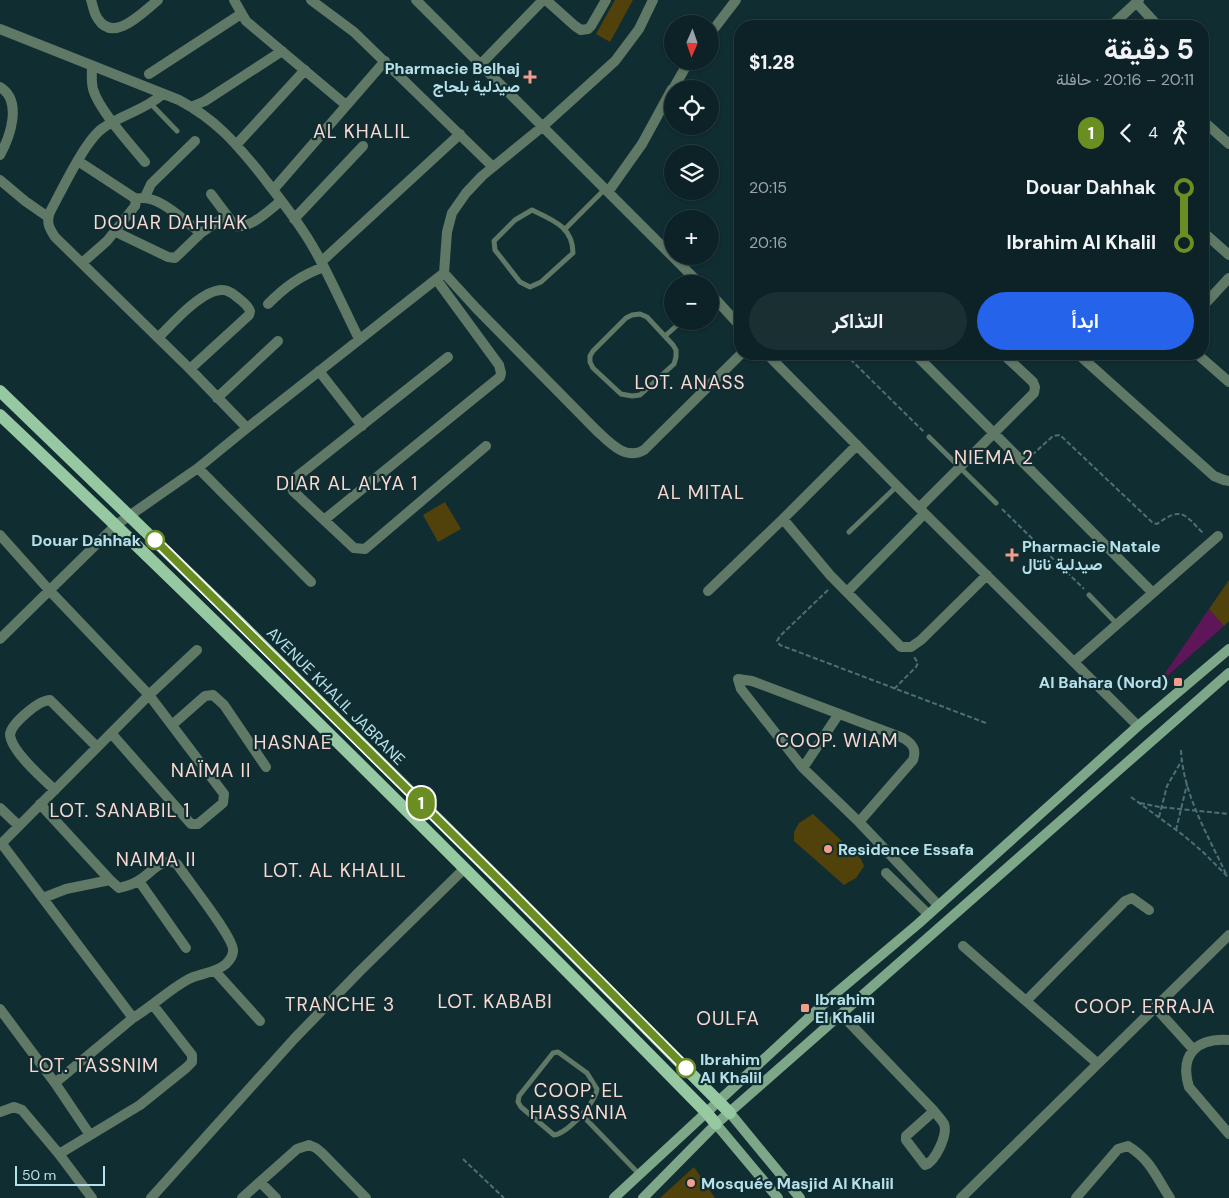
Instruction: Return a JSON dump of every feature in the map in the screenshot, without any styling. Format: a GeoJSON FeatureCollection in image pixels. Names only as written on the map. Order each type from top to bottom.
{"type":"FeatureCollection","features":[{"type":"Feature","properties":{"kind":"main road","name":"AVENUE KHALIL JABRANE"},"geometry":{"type":"LineString","coordinates":[[0,391],[129,515],[506,887],[730,1113]]}},
{"type":"Feature","properties":{"kind":"main road","name":"AVENUE KHALIL JABRANE"},"geometry":{"type":"LineString","coordinates":[[0,415],[228,633],[465,868],[716,1124]]}},
{"type":"Feature","properties":{"kind":"main road"},"geometry":{"type":"LineString","coordinates":[[614,1198],[828,999],[928,914],[1138,726],[1229,649]]}},
{"type":"Feature","properties":{"kind":"main road"},"geometry":{"type":"LineString","coordinates":[[643,1198],[716,1124],[1229,673]]}},
{"type":"Feature","properties":{"kind":"main road"},"geometry":{"type":"LineString","coordinates":[[730,1113],[800,1198]]}},
{"type":"Feature","properties":{"kind":"main road"},"geometry":{"type":"LineString","coordinates":[[716,1124],[778,1198]]}},
{"type":"Feature","properties":{"kind":"street"},"geometry":{"type":"LineString","coordinates":[[91,0],[98,20],[107,27],[118,28],[126,25],[158,0]]}},
{"type":"Feature","properties":{"kind":"street"},"geometry":{"type":"LineString","coordinates":[[234,0],[241,14],[346,105]]}},
{"type":"Feature","properties":{"kind":"street"},"geometry":{"type":"LineString","coordinates":[[311,0],[354,32],[494,166]]}},
{"type":"Feature","properties":{"kind":"street"},"geometry":{"type":"LineString","coordinates":[[480,65],[545,0],[577,29],[584,30],[595,21],[606,0]]}},
{"type":"Feature","properties":{"kind":"street"},"geometry":{"type":"LineString","coordinates":[[324,520],[500,377],[499,365],[440,276],[452,213],[466,193],[494,166],[542,127],[624,51],[639,29],[653,0]]}},
{"type":"Feature","properties":{"kind":"street"},"geometry":{"type":"LineString","coordinates":[[719,22],[736,0]]}},
{"type":"Feature","properties":{"kind":"street"},"geometry":{"type":"LineString","coordinates":[[419,1],[480,65],[691,275]]}},
{"type":"Feature","properties":{"kind":"street"},"geometry":{"type":"LineString","coordinates":[[1117,20],[1138,1],[1153,20]]}},
{"type":"Feature","properties":{"kind":"street"},"geometry":{"type":"LineString","coordinates":[[150,74],[241,14]]}},
{"type":"Feature","properties":{"kind":"street"},"geometry":{"type":"LineString","coordinates":[[0,29],[163,94],[192,107],[215,123],[237,144],[294,218],[322,264],[359,339]]}},
{"type":"Feature","properties":{"kind":"street"},"geometry":{"type":"LineString","coordinates":[[192,107],[205,101],[282,50]]}},
{"type":"Feature","properties":{"kind":"street"},"geometry":{"type":"LineString","coordinates":[[273,190],[384,61]]}},
{"type":"Feature","properties":{"kind":"street"},"geometry":{"type":"LineString","coordinates":[[92,66],[91,81],[95,94],[112,122],[144,162]]}},
{"type":"Feature","properties":{"kind":"street"},"geometry":{"type":"LineString","coordinates":[[237,144],[305,70]]}},
{"type":"Feature","properties":{"kind":"street"},"geometry":{"type":"LineString","coordinates":[[0,87],[10,97],[12,109],[8,136],[0,156]]}},
{"type":"Feature","properties":{"kind":"street"},"geometry":{"type":"LineString","coordinates":[[163,94],[151,104],[112,122],[97,132],[48,217],[48,227],[54,237],[190,369],[247,428]]}},
{"type":"Feature","properties":{"kind":"street"},"geometry":{"type":"LineString","coordinates":[[607,191],[642,144],[664,105]]}},
{"type":"Feature","properties":{"kind":"street"},"geometry":{"type":"LineString","coordinates":[[1209,126],[1229,144]]}},
{"type":"Feature","properties":{"kind":"street"},"geometry":{"type":"LineString","coordinates":[[268,304],[283,288],[322,264],[460,134]]}},
{"type":"Feature","properties":{"kind":"street"},"geometry":{"type":"LineString","coordinates":[[82,263],[116,232],[150,184],[195,141]]}},
{"type":"Feature","properties":{"kind":"street"},"geometry":{"type":"LineString","coordinates":[[294,218],[363,146]]}},
{"type":"Feature","properties":{"kind":"street"},"geometry":{"type":"LineString","coordinates":[[78,162],[140,198],[159,201],[201,233]]}},
{"type":"Feature","properties":{"kind":"street"},"geometry":{"type":"LineString","coordinates":[[0,180],[48,217]]}},
{"type":"Feature","properties":{"kind":"street"},"geometry":{"type":"LineString","coordinates":[[211,194],[235,226],[245,226],[281,201]]}},
{"type":"Feature","properties":{"kind":"street"},"geometry":{"type":"LineString","coordinates":[[116,232],[171,258],[178,256],[201,233],[227,215]]}},
{"type":"Feature","properties":{"kind":"street"},"geometry":{"type":"LineString","coordinates":[[1209,237],[1229,255]]}},
{"type":"Feature","properties":{"kind":"street"},"geometry":{"type":"LineString","coordinates":[[0,639],[116,525],[198,468],[440,276]]}},
{"type":"Feature","properties":{"kind":"street"},"geometry":{"type":"LineString","coordinates":[[440,276],[476,308],[613,447],[626,452],[638,454],[644,450],[735,360]]}},
{"type":"Feature","properties":{"kind":"street"},"geometry":{"type":"LineString","coordinates":[[1209,299],[1229,278]]}},
{"type":"Feature","properties":{"kind":"street"},"geometry":{"type":"LineString","coordinates":[[158,338],[189,307],[218,291],[230,291],[250,308],[249,315],[190,369]]}},
{"type":"Feature","properties":{"kind":"street"},"geometry":{"type":"LineString","coordinates":[[719,304],[734,320]]}},
{"type":"Feature","properties":{"kind":"street"},"geometry":{"type":"LineString","coordinates":[[217,398],[278,341]]}},
{"type":"Feature","properties":{"kind":"street"},"geometry":{"type":"LineString","coordinates":[[448,357],[292,481],[293,492],[354,548],[365,549],[486,446]]}},
{"type":"Feature","properties":{"kind":"street"},"geometry":{"type":"LineString","coordinates":[[773,360],[1138,726]]}},
{"type":"Feature","properties":{"kind":"street"},"geometry":{"type":"LineString","coordinates":[[921,360],[1153,593]]}},
{"type":"Feature","properties":{"kind":"street"},"geometry":{"type":"LineString","coordinates":[[847,592],[960,468],[1031,396],[1035,390],[1033,382],[1009,360]]}},
{"type":"Feature","properties":{"kind":"street"},"geometry":{"type":"LineString","coordinates":[[1085,360],[1214,476],[1229,481]]}},
{"type":"Feature","properties":{"kind":"street"},"geometry":{"type":"LineString","coordinates":[[1204,360],[1229,382]]}},
{"type":"Feature","properties":{"kind":"street"},"geometry":{"type":"LineString","coordinates":[[319,371],[362,426]]}},
{"type":"Feature","properties":{"kind":"street"},"geometry":{"type":"LineString","coordinates":[[708,591],[857,445]]}},
{"type":"Feature","properties":{"kind":"street"},"geometry":{"type":"LineString","coordinates":[[198,468],[311,582]]}},
{"type":"Feature","properties":{"kind":"street"},"geometry":{"type":"LineString","coordinates":[[783,519],[830,576],[901,647],[911,647],[921,640],[987,575]]}},
{"type":"Feature","properties":{"kind":"street"},"geometry":{"type":"LineString","coordinates":[[0,537],[149,695],[224,794],[223,803],[198,824],[191,824],[111,733]]}},
{"type":"Feature","properties":{"kind":"street"},"geometry":{"type":"LineString","coordinates":[[1074,662],[1215,539]]}},
{"type":"Feature","properties":{"kind":"street"},"geometry":{"type":"LineString","coordinates":[[133,1018],[1,844],[149,695],[197,650]]}},
{"type":"Feature","properties":{"kind":"street"},"geometry":{"type":"LineString","coordinates":[[859,822],[913,760],[915,751],[909,741],[752,681],[742,678],[738,679],[741,688],[750,702],[803,768],[859,822],[938,905]]}},
{"type":"Feature","properties":{"kind":"street"},"geometry":{"type":"LineString","coordinates":[[172,725],[205,696],[213,695],[224,705],[266,767]]}},
{"type":"Feature","properties":{"kind":"street"},"geometry":{"type":"LineString","coordinates":[[55,790],[39,775],[12,743],[10,734],[14,724],[42,701],[50,700],[97,747]]}},
{"type":"Feature","properties":{"kind":"street"},"geometry":{"type":"LineString","coordinates":[[803,768],[838,715]]}},
{"type":"Feature","properties":{"kind":"street"},"geometry":{"type":"LineString","coordinates":[[40,804],[119,888],[130,886],[139,881],[162,863],[169,861],[177,864],[232,942],[234,952],[231,958],[215,971],[186,980],[133,1018],[55,1084]]}},
{"type":"Feature","properties":{"kind":"street"},"geometry":{"type":"LineString","coordinates":[[0,808],[19,826]]}},
{"type":"Feature","properties":{"kind":"street"},"geometry":{"type":"LineString","coordinates":[[151,1198],[301,1032],[465,868]]}},
{"type":"Feature","properties":{"kind":"street"},"geometry":{"type":"LineString","coordinates":[[886,873],[928,914]]}},
{"type":"Feature","properties":{"kind":"street"},"geometry":{"type":"LineString","coordinates":[[43,898],[66,889],[110,880]]}},
{"type":"Feature","properties":{"kind":"street"},"geometry":{"type":"LineString","coordinates":[[139,881],[186,948]]}},
{"type":"Feature","properties":{"kind":"street"},"geometry":{"type":"LineString","coordinates":[[1026,1001],[1125,901],[1132,898],[1149,910]]}},
{"type":"Feature","properties":{"kind":"street"},"geometry":{"type":"LineString","coordinates":[[961,1198],[1229,935]]}},
{"type":"Feature","properties":{"kind":"street"},"geometry":{"type":"LineString","coordinates":[[963,946],[1097,1063]]}},
{"type":"Feature","properties":{"kind":"street"},"geometry":{"type":"LineString","coordinates":[[215,971],[260,1021]]}},
{"type":"Feature","properties":{"kind":"street"},"geometry":{"type":"LineString","coordinates":[[59,1154],[140,1105],[192,1062],[192,1055],[153,1005]]}},
{"type":"Feature","properties":{"kind":"street"},"geometry":{"type":"LineString","coordinates":[[1155,1007],[1193,1048]]}},
{"type":"Feature","properties":{"kind":"street"},"geometry":{"type":"LineString","coordinates":[[0,1008],[90,1135]]}},
{"type":"Feature","properties":{"kind":"street"},"geometry":{"type":"LineString","coordinates":[[842,1015],[934,1111],[944,1124],[944,1135],[933,1161],[925,1165],[906,1140],[906,1136],[934,1111]]}},
{"type":"Feature","properties":{"kind":"street"},"geometry":{"type":"LineString","coordinates":[[1229,1040],[1206,1042],[1193,1048],[1189,1057],[1186,1078],[1189,1087],[1229,1134]]}},
{"type":"Feature","properties":{"kind":"street"},"geometry":{"type":"LineString","coordinates":[[0,1112],[14,1107],[22,1110],[59,1154],[92,1198]]}},
{"type":"Feature","properties":{"kind":"street"},"geometry":{"type":"LineString","coordinates":[[242,1198],[298,1149],[309,1145],[316,1148],[366,1198]]}},
{"type":"Feature","properties":{"kind":"street"},"geometry":{"type":"LineString","coordinates":[[1076,1198],[1118,1149],[1128,1146],[1140,1153],[1154,1170],[1170,1198]]}},
{"type":"Feature","properties":{"kind":"street"},"geometry":{"type":"LineString","coordinates":[[260,1182],[276,1198]]}},
{"type":"Feature","properties":{"kind":"lane"},"geometry":{"type":"LineString","coordinates":[[151,104],[178,131]]}},
{"type":"Feature","properties":{"kind":"lane"},"geometry":{"type":"LineString","coordinates":[[565,229],[607,191]]}},
{"type":"Feature","properties":{"kind":"lane"},"geometry":{"type":"LineString","coordinates":[[532,210],[554,220],[565,229],[573,242],[573,253],[541,282],[530,287],[520,282],[495,250],[494,241],[515,220],[532,210]]}},
{"type":"Feature","properties":{"kind":"lane"},"geometry":{"type":"LineString","coordinates":[[640,314],[647,317],[665,336],[676,350],[674,364],[640,395],[621,394],[593,368],[590,362],[590,356],[593,351],[626,318],[632,315],[640,314]]}},
{"type":"Feature","properties":{"kind":"lane"},"geometry":{"type":"LineString","coordinates":[[665,336],[672,330]]}},
{"type":"Feature","properties":{"kind":"lane"},"geometry":{"type":"LineString","coordinates":[[929,437],[996,503]]}},
{"type":"Feature","properties":{"kind":"lane"},"geometry":{"type":"LineString","coordinates":[[850,532],[897,486]]}},
{"type":"Feature","properties":{"kind":"lane"},"geometry":{"type":"LineString","coordinates":[[1089,594],[1117,625]]}},
{"type":"Feature","properties":{"kind":"lane"},"geometry":{"type":"LineString","coordinates":[[558,1052],[566,1056],[587,1073],[596,1085],[596,1094],[582,1115],[559,1135],[554,1135],[520,1107],[518,1102],[519,1096],[553,1053],[558,1052]]}},
{"type":"Feature","properties":{"kind":"lane"},"geometry":{"type":"LineString","coordinates":[[582,1115],[639,1174]]}},
{"type":"Feature","properties":{"kind":"path"},"geometry":{"type":"LineString","coordinates":[[851,360],[929,437]]}},
{"type":"Feature","properties":{"kind":"path"},"geometry":{"type":"LineString","coordinates":[[1023,462],[1053,436],[1060,435],[1153,523],[1157,524],[1171,514],[1180,513],[1215,539]]}},
{"type":"Feature","properties":{"kind":"path"},"geometry":{"type":"LineString","coordinates":[[996,503],[1089,594]]}},
{"type":"Feature","properties":{"kind":"path"},"geometry":{"type":"LineString","coordinates":[[828,590],[780,636],[778,643],[986,723]]}},
{"type":"Feature","properties":{"kind":"path"},"geometry":{"type":"LineString","coordinates":[[894,689],[918,663],[906,648]]}},
{"type":"Feature","properties":{"kind":"path"},"geometry":{"type":"LineString","coordinates":[[1182,750],[1187,783],[1197,810],[1228,877]]}},
{"type":"Feature","properties":{"kind":"path"},"geometry":{"type":"LineString","coordinates":[[1159,817],[1160,807],[1167,786],[1182,760]]}},
{"type":"Feature","properties":{"kind":"path"},"geometry":{"type":"LineString","coordinates":[[1176,830],[1187,783]]}},
{"type":"Feature","properties":{"kind":"path"},"geometry":{"type":"LineString","coordinates":[[1131,797],[1203,852],[1228,877]]}},
{"type":"Feature","properties":{"kind":"path"},"geometry":{"type":"LineString","coordinates":[[1137,802],[1160,807],[1229,814]]}},
{"type":"Feature","properties":{"kind":"path"},"geometry":{"type":"LineString","coordinates":[[463,1159],[504,1198]]}},
{"type":"Feature","properties":{"kind":"shaded area"},"geometry":{"type":"Polygon","coordinates":[[[1209,609],[1224,626],[1157,685],[1209,609]]]}},
{"type":"Feature","properties":{"kind":"building"},"geometry":{"type":"Polygon","coordinates":[[[615,0],[633,0],[610,42],[596,34],[615,0]]]}},
{"type":"Feature","properties":{"kind":"building"},"geometry":{"type":"Polygon","coordinates":[[[445,502],[461,529],[438,542],[423,515],[445,502]]]}},
{"type":"Feature","properties":{"kind":"building"},"geometry":{"type":"Polygon","coordinates":[[[1229,580],[1229,621],[1224,626],[1209,609],[1229,580]]]}},
{"type":"Feature","properties":{"kind":"building","name":"Residence Essafa"},"geometry":{"type":"Polygon","coordinates":[[[813,814],[861,859],[864,866],[856,878],[844,885],[794,841],[794,832],[799,823],[813,814]]]}},
{"type":"Feature","properties":{"kind":"building","name":"Mosquée Masjid Al Khalil"},"geometry":{"type":"Polygon","coordinates":[[[694,1167],[715,1198],[660,1198],[694,1167]]]}},
{"type":"Feature","properties":{"kind":"bus line","name":"1"},"geometry":{"type":"LineString","coordinates":[[155,540],[686,1068]]}},
{"type":"Feature","properties":{"kind":"place","name":"Pharmacie Belhaj صيدلية بلحاج"},"geometry":{"type":"Point","coordinates":[530,77]}},
{"type":"Feature","properties":{"kind":"place","name":"Douar Dahhak"},"geometry":{"type":"Point","coordinates":[155,540]}},
{"type":"Feature","properties":{"kind":"place","name":"Pharmacie Natale صيدلية ناتال"},"geometry":{"type":"Point","coordinates":[1012,555]}},
{"type":"Feature","properties":{"kind":"place","name":"Al Bahara (Nord)"},"geometry":{"type":"Point","coordinates":[1178,682]}},
{"type":"Feature","properties":{"kind":"place","name":"Residence Essafa"},"geometry":{"type":"Point","coordinates":[828,849]}},
{"type":"Feature","properties":{"kind":"place","name":"Ibrahim El Khalil"},"geometry":{"type":"Point","coordinates":[805,1008]}},
{"type":"Feature","properties":{"kind":"place","name":"Ibrahim Al Khalil"},"geometry":{"type":"Point","coordinates":[686,1068]}},
{"type":"Feature","properties":{"kind":"place","name":"Mosquée Masjid Al Khalil"},"geometry":{"type":"Point","coordinates":[691,1183]}},
{"type":"Feature","properties":{"kind":"district","name":"AL KHALIL"},"geometry":{"type":"Point","coordinates":[362,131]}},
{"type":"Feature","properties":{"kind":"district","name":"DOUAR DAHHAK"},"geometry":{"type":"Point","coordinates":[171,222]}},
{"type":"Feature","properties":{"kind":"district","name":"LOT. ANASS"},"geometry":{"type":"Point","coordinates":[690,382]}},
{"type":"Feature","properties":{"kind":"district","name":"NIEMA 2"},"geometry":{"type":"Point","coordinates":[994,457]}},
{"type":"Feature","properties":{"kind":"district","name":"DIAR AL ALYA 1"},"geometry":{"type":"Point","coordinates":[347,483]}},
{"type":"Feature","properties":{"kind":"district","name":"AL MITAL"},"geometry":{"type":"Point","coordinates":[701,492]}},
{"type":"Feature","properties":{"kind":"district","name":"COOP. WIAM"},"geometry":{"type":"Point","coordinates":[837,740]}},
{"type":"Feature","properties":{"kind":"district","name":"HASNAE"},"geometry":{"type":"Point","coordinates":[293,742]}},
{"type":"Feature","properties":{"kind":"district","name":"NAÏMA II"},"geometry":{"type":"Point","coordinates":[211,770]}},
{"type":"Feature","properties":{"kind":"district","name":"LOT. SANABIL 1"},"geometry":{"type":"Point","coordinates":[120,810]}},
{"type":"Feature","properties":{"kind":"district","name":"NAIMA II"},"geometry":{"type":"Point","coordinates":[156,859]}},
{"type":"Feature","properties":{"kind":"district","name":"LOT. AL KHALIL"},"geometry":{"type":"Point","coordinates":[335,870]}},
{"type":"Feature","properties":{"kind":"district","name":"LOT. KABABI"},"geometry":{"type":"Point","coordinates":[495,1001]}},
{"type":"Feature","properties":{"kind":"district","name":"TRANCHE 3"},"geometry":{"type":"Point","coordinates":[340,1004]}},
{"type":"Feature","properties":{"kind":"district","name":"COOP. ERRAJA"},"geometry":{"type":"Point","coordinates":[1145,1006]}},
{"type":"Feature","properties":{"kind":"district","name":"OULFA"},"geometry":{"type":"Point","coordinates":[728,1018]}},
{"type":"Feature","properties":{"kind":"district","name":"LOT. TASSNIM"},"geometry":{"type":"Point","coordinates":[94,1065]}},
{"type":"Feature","properties":{"kind":"district","name":"COOP. EL HASSANIA"},"geometry":{"type":"Point","coordinates":[579,1101]}}]}
